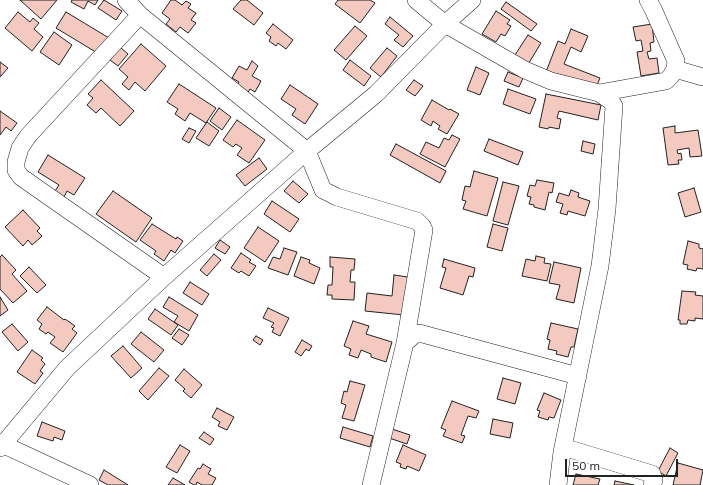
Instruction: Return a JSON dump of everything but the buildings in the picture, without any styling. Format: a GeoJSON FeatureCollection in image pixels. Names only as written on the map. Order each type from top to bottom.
{"type":"FeatureCollection","features":[{"type":"Feature","properties":{"kind":"street"},"geometry":{"type":"LineString","coordinates":[[126,0],[140,14],[307,151],[323,190],[328,194],[417,221],[422,226],[424,230],[405,343],[370,485]]}},
{"type":"Feature","properties":{"kind":"street"},"geometry":{"type":"LineString","coordinates":[[416,0],[445,24],[525,70],[551,80],[599,93],[611,101],[614,106],[607,209],[600,266],[559,467],[558,485]]}},
{"type":"Feature","properties":{"kind":"street"},"geometry":{"type":"LineString","coordinates":[[90,485],[1,445],[67,368],[164,278],[307,151],[376,94],[445,24],[472,0]]}},
{"type":"Feature","properties":{"kind":"street"},"geometry":{"type":"LineString","coordinates":[[599,93],[666,81],[675,69],[676,61],[648,0]]}},
{"type":"Feature","properties":{"kind":"street"},"geometry":{"type":"LineString","coordinates":[[140,14],[28,136],[20,148],[16,162],[16,170],[21,177],[164,278]]}},
{"type":"Feature","properties":{"kind":"street"},"geometry":{"type":"LineString","coordinates":[[675,69],[703,77]]}},
{"type":"Feature","properties":{"kind":"street"},"geometry":{"type":"LineString","coordinates":[[405,343],[414,335],[419,333],[578,376]]}},
{"type":"Feature","properties":{"kind":"street"},"geometry":{"type":"LineString","coordinates":[[563,447],[652,474],[654,480],[652,485]]}}]}
